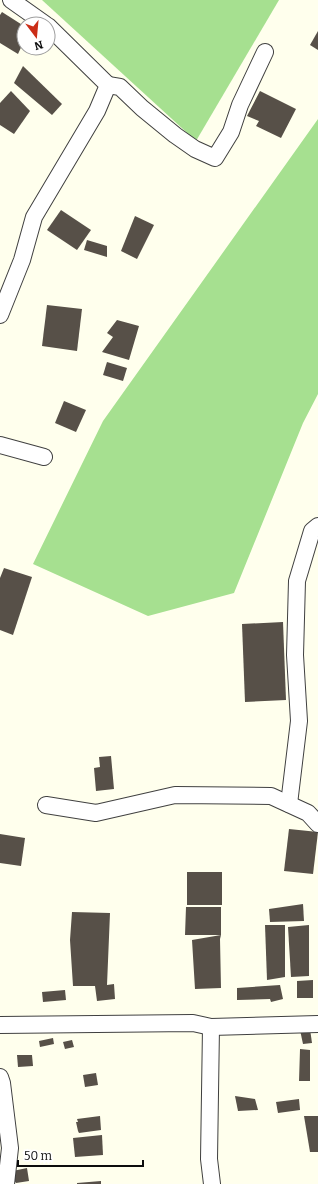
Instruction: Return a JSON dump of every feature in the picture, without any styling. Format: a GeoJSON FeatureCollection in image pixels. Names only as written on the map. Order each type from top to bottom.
{"type":"FeatureCollection","features":[{"type":"Feature","properties":{"kind":"street"},"geometry":{"type":"LineString","coordinates":[[11,0],[34,16]]}},
{"type":"Feature","properties":{"kind":"street"},"geometry":{"type":"LineString","coordinates":[[56,34],[108,85],[120,87],[142,108],[175,135],[195,149],[215,158],[231,132],[240,105],[265,52]]}},
{"type":"Feature","properties":{"kind":"street"},"geometry":{"type":"LineString","coordinates":[[0,315],[22,260],[34,217],[97,112],[108,85]]}},
{"type":"Feature","properties":{"kind":"street"},"geometry":{"type":"LineString","coordinates":[[0,445],[44,457]]}},
{"type":"Feature","properties":{"kind":"street"},"geometry":{"type":"LineString","coordinates":[[290,804],[299,721],[295,655],[297,581],[312,531],[318,526]]}},
{"type":"Feature","properties":{"kind":"street"},"geometry":{"type":"LineString","coordinates":[[46,805],[96,813],[175,795],[271,796],[308,814],[318,824]]}},
{"type":"Feature","properties":{"kind":"street"},"geometry":{"type":"LineString","coordinates":[[0,1025],[193,1024],[211,1027],[318,1024]]}},
{"type":"Feature","properties":{"kind":"street"},"geometry":{"type":"LineString","coordinates":[[211,1027],[209,1159],[212,1184]]}},
{"type":"Feature","properties":{"kind":"street"},"geometry":{"type":"LineString","coordinates":[[0,1077],[2,1082],[10,1148],[6,1184]]}},
{"type":"Feature","properties":{"kind":"green space"},"geometry":{"type":"Polygon","coordinates":[[[42,0],[279,0],[196,141],[42,0]]]}},
{"type":"Feature","properties":{"kind":"green space"},"geometry":{"type":"Polygon","coordinates":[[[318,119],[318,394],[303,423],[234,593],[148,616],[33,564],[103,421],[318,119]]]}},
{"type":"Feature","properties":{"kind":"building"},"geometry":{"type":"Polygon","coordinates":[[[2,12],[16,21],[16,53],[0,43],[0,15],[2,12]]]}},
{"type":"Feature","properties":{"kind":"building"},"geometry":{"type":"Polygon","coordinates":[[[318,31],[318,50],[310,45],[318,31]]]}},
{"type":"Feature","properties":{"kind":"building"},"geometry":{"type":"Polygon","coordinates":[[[23,66],[62,104],[52,115],[14,83],[23,66]]]}},
{"type":"Feature","properties":{"kind":"building"},"geometry":{"type":"Polygon","coordinates":[[[11,91],[30,111],[14,134],[0,125],[0,103],[11,91]]]}},
{"type":"Feature","properties":{"kind":"building"},"geometry":{"type":"Polygon","coordinates":[[[260,91],[296,109],[281,138],[256,126],[259,121],[247,116],[260,91]]]}},
{"type":"Feature","properties":{"kind":"building"},"geometry":{"type":"Polygon","coordinates":[[[61,210],[91,230],[77,250],[47,230],[61,210]]]}},
{"type":"Feature","properties":{"kind":"building"},"geometry":{"type":"Polygon","coordinates":[[[135,216],[154,225],[137,259],[121,251],[135,216]]]}},
{"type":"Feature","properties":{"kind":"building"},"geometry":{"type":"Polygon","coordinates":[[[87,240],[107,246],[107,257],[84,250],[87,240]]]}},
{"type":"Feature","properties":{"kind":"building"},"geometry":{"type":"Polygon","coordinates":[[[47,305],[82,309],[77,351],[42,346],[47,305]]]}},
{"type":"Feature","properties":{"kind":"building"},"geometry":{"type":"Polygon","coordinates":[[[117,320],[139,326],[129,360],[102,352],[113,337],[107,333],[117,320]]]}},
{"type":"Feature","properties":{"kind":"building"},"geometry":{"type":"Polygon","coordinates":[[[107,362],[127,368],[123,381],[103,375],[107,362]]]}},
{"type":"Feature","properties":{"kind":"building"},"geometry":{"type":"Polygon","coordinates":[[[64,401],[86,410],[76,432],[55,423],[64,401]]]}},
{"type":"Feature","properties":{"kind":"building"},"geometry":{"type":"Polygon","coordinates":[[[4,568],[32,577],[13,635],[0,630],[0,578],[4,568]]]}},
{"type":"Feature","properties":{"kind":"building"},"geometry":{"type":"Polygon","coordinates":[[[283,622],[286,700],[245,702],[242,624],[283,622]]]}},
{"type":"Feature","properties":{"kind":"building"},"geometry":{"type":"Polygon","coordinates":[[[111,756],[114,789],[96,791],[94,768],[100,767],[99,757],[111,756]]]}},
{"type":"Feature","properties":{"kind":"building"},"geometry":{"type":"Polygon","coordinates":[[[289,829],[318,832],[313,874],[284,871],[289,829]]]}},
{"type":"Feature","properties":{"kind":"building"},"geometry":{"type":"Polygon","coordinates":[[[0,834],[25,838],[21,866],[0,863],[0,834]]]}},
{"type":"Feature","properties":{"kind":"building"},"geometry":{"type":"Polygon","coordinates":[[[187,872],[222,872],[222,905],[187,905],[187,872]]]}},
{"type":"Feature","properties":{"kind":"building"},"geometry":{"type":"Polygon","coordinates":[[[303,904],[304,921],[270,922],[269,909],[303,904]]]}},
{"type":"Feature","properties":{"kind":"building"},"geometry":{"type":"Polygon","coordinates":[[[186,907],[221,907],[221,935],[185,935],[186,907]]]}},
{"type":"Feature","properties":{"kind":"building"},"geometry":{"type":"Polygon","coordinates":[[[72,912],[110,913],[107,985],[114,984],[115,999],[97,1001],[95,986],[73,986],[70,940],[72,912]]]}},
{"type":"Feature","properties":{"kind":"building"},"geometry":{"type":"Polygon","coordinates":[[[265,925],[285,925],[285,977],[267,980],[265,925]]]}},
{"type":"Feature","properties":{"kind":"building"},"geometry":{"type":"Polygon","coordinates":[[[309,925],[309,976],[291,977],[288,927],[309,925]]]}},
{"type":"Feature","properties":{"kind":"building"},"geometry":{"type":"Polygon","coordinates":[[[221,935],[221,988],[195,989],[192,940],[221,935]]]}},
{"type":"Feature","properties":{"kind":"building"},"geometry":{"type":"Polygon","coordinates":[[[313,980],[313,998],[297,998],[297,981],[313,980]]]}},
{"type":"Feature","properties":{"kind":"building"},"geometry":{"type":"Polygon","coordinates":[[[280,985],[283,999],[271,1002],[270,999],[237,1000],[237,988],[280,985]]]}},
{"type":"Feature","properties":{"kind":"building"},"geometry":{"type":"Polygon","coordinates":[[[65,990],[66,1000],[43,1002],[42,992],[65,990]]]}},
{"type":"Feature","properties":{"kind":"building"},"geometry":{"type":"Polygon","coordinates":[[[310,1029],[312,1043],[303,1044],[300,1030],[310,1029]]]}},
{"type":"Feature","properties":{"kind":"building"},"geometry":{"type":"Polygon","coordinates":[[[53,1038],[54,1044],[40,1047],[39,1041],[53,1038]]]}},
{"type":"Feature","properties":{"kind":"building"},"geometry":{"type":"Polygon","coordinates":[[[72,1040],[74,1047],[65,1049],[63,1042],[72,1040]]]}},
{"type":"Feature","properties":{"kind":"building"},"geometry":{"type":"Polygon","coordinates":[[[300,1049],[310,1050],[310,1081],[299,1081],[300,1049]]]}},
{"type":"Feature","properties":{"kind":"building"},"geometry":{"type":"Polygon","coordinates":[[[17,1055],[32,1055],[33,1066],[18,1067],[17,1055]]]}},
{"type":"Feature","properties":{"kind":"building"},"geometry":{"type":"Polygon","coordinates":[[[96,1073],[98,1085],[85,1087],[83,1075],[96,1073]]]}},
{"type":"Feature","properties":{"kind":"building"},"geometry":{"type":"Polygon","coordinates":[[[235,1096],[255,1099],[258,1110],[238,1111],[235,1096]]]}},
{"type":"Feature","properties":{"kind":"building"},"geometry":{"type":"Polygon","coordinates":[[[299,1099],[300,1110],[278,1113],[276,1102],[299,1099]]]}},
{"type":"Feature","properties":{"kind":"building"},"geometry":{"type":"Polygon","coordinates":[[[100,1116],[101,1130],[79,1133],[76,1122],[78,1122],[77,1119],[100,1116]]]}},
{"type":"Feature","properties":{"kind":"building"},"geometry":{"type":"Polygon","coordinates":[[[304,1116],[318,1116],[318,1152],[310,1152],[304,1116]]]}},
{"type":"Feature","properties":{"kind":"building"},"geometry":{"type":"Polygon","coordinates":[[[102,1135],[103,1155],[75,1157],[73,1138],[102,1135]]]}},
{"type":"Feature","properties":{"kind":"building"},"geometry":{"type":"Polygon","coordinates":[[[27,1168],[29,1181],[16,1183],[8,1172],[27,1168]]]}},
{"type":"Feature","properties":{"kind":"building"},"geometry":{"type":"Polygon","coordinates":[[[101,1181],[101,1184],[77,1184],[77,1183],[101,1181]]]}}]}
